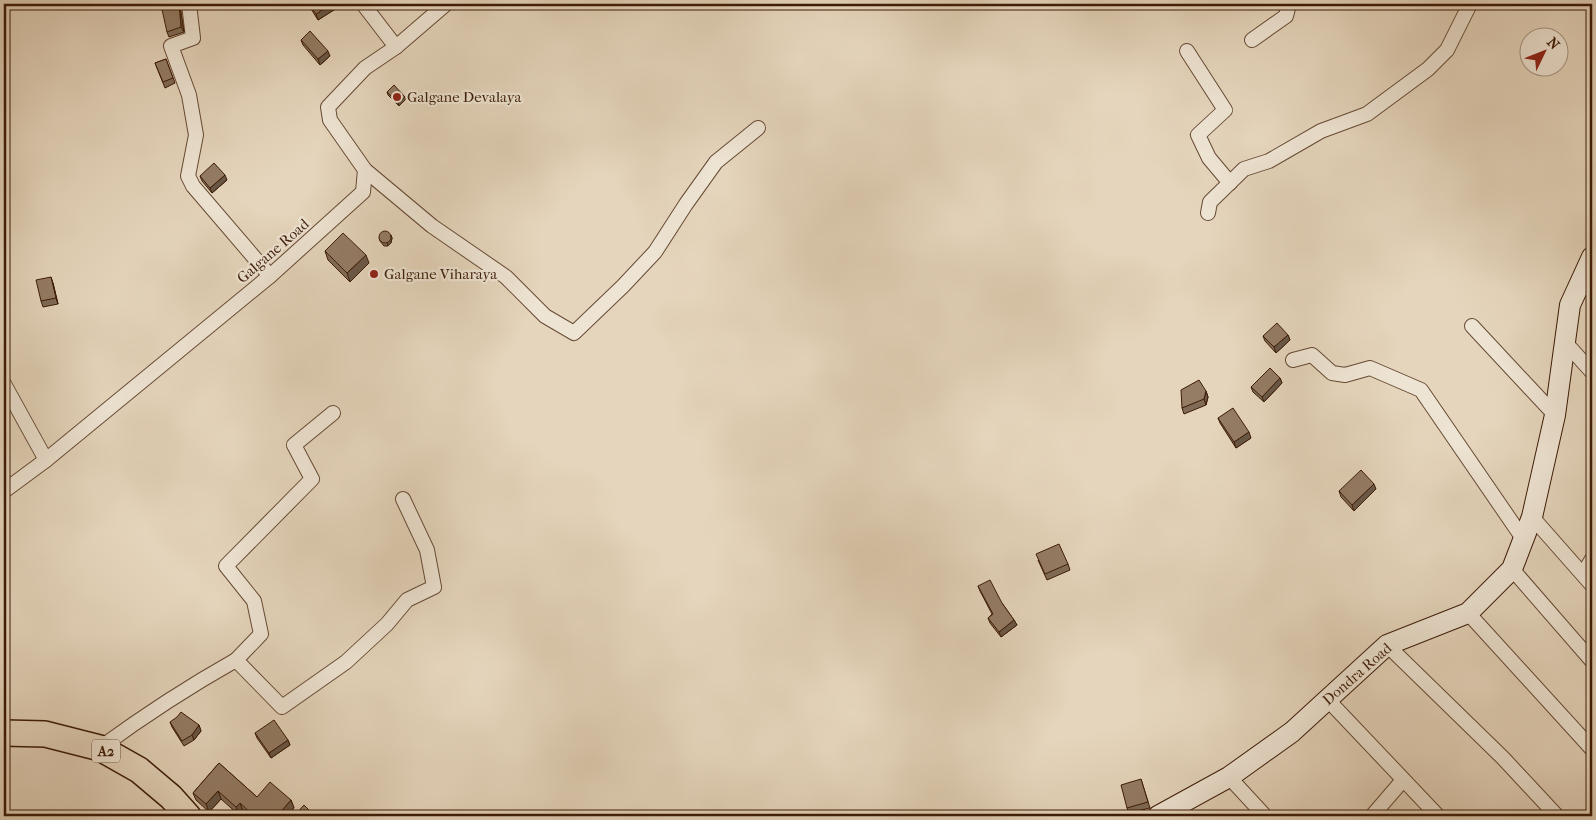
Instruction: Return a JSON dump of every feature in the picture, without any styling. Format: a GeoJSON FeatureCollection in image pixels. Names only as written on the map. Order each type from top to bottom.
{"type":"FeatureCollection","features":[{"type":"Feature","properties":{"kind":"highway","name":"A2"},"geometry":{"type":"LineString","coordinates":[[4,733],[45,734],[100,748],[139,770],[172,797],[188,816]]}},
{"type":"Feature","properties":{"kind":"street"},"geometry":{"type":"LineString","coordinates":[[188,4],[193,38],[171,46],[189,95],[196,135],[188,176],[193,186],[270,276]]}},
{"type":"Feature","properties":{"kind":"street"},"geometry":{"type":"LineString","coordinates":[[363,4],[396,48]]}},
{"type":"Feature","properties":{"kind":"street"},"geometry":{"type":"LineString","coordinates":[[446,4],[396,48],[365,68],[328,107],[330,120],[365,170],[432,226],[506,277],[545,316],[574,333],[655,252],[716,162],[758,128]]}},
{"type":"Feature","properties":{"kind":"street"},"geometry":{"type":"LineString","coordinates":[[1252,40],[1286,16],[1290,4]]}},
{"type":"Feature","properties":{"kind":"street"},"geometry":{"type":"LineString","coordinates":[[1208,213],[1210,202],[1244,169],[1269,161],[1322,131],[1367,114],[1428,69],[1447,50],[1470,4]]}},
{"type":"Feature","properties":{"kind":"street"},"geometry":{"type":"LineString","coordinates":[[1187,51],[1225,110],[1198,135],[1209,158],[1230,183]]}},
{"type":"Feature","properties":{"kind":"street","name":"Galgane Road"},"geometry":{"type":"LineString","coordinates":[[4,491],[46,460],[270,276],[363,192],[365,170]]}},
{"type":"Feature","properties":{"kind":"street","name":"Dondra Road"},"geometry":{"type":"LineString","coordinates":[[1158,816],[1229,777],[1292,732],[1387,645],[1468,613],[1512,569],[1532,517],[1555,415],[1570,305],[1592,257]]}},
{"type":"Feature","properties":{"kind":"street"},"geometry":{"type":"LineString","coordinates":[[1472,326],[1555,415]]}},
{"type":"Feature","properties":{"kind":"street"},"geometry":{"type":"LineString","coordinates":[[1564,341],[1592,372]]}},
{"type":"Feature","properties":{"kind":"street"},"geometry":{"type":"LineString","coordinates":[[1293,360],[1312,355],[1332,373],[1345,375],[1370,368],[1421,390],[1524,540]]}},
{"type":"Feature","properties":{"kind":"street"},"geometry":{"type":"LineString","coordinates":[[4,384],[46,460]]}},
{"type":"Feature","properties":{"kind":"street"},"geometry":{"type":"LineString","coordinates":[[100,748],[153,709],[236,660],[261,634],[254,602],[226,566],[312,478],[294,445],[333,413]]}},
{"type":"Feature","properties":{"kind":"street"},"geometry":{"type":"LineString","coordinates":[[236,660],[282,707],[346,662],[387,624],[407,600],[434,587],[427,550],[403,498]]}},
{"type":"Feature","properties":{"kind":"street"},"geometry":{"type":"LineString","coordinates":[[1532,517],[1592,585]]}},
{"type":"Feature","properties":{"kind":"street"},"geometry":{"type":"LineString","coordinates":[[1583,574],[1592,560]]}},
{"type":"Feature","properties":{"kind":"street"},"geometry":{"type":"LineString","coordinates":[[1512,569],[1592,661]]}},
{"type":"Feature","properties":{"kind":"street"},"geometry":{"type":"LineString","coordinates":[[1468,613],[1592,749]]}},
{"type":"Feature","properties":{"kind":"street"},"geometry":{"type":"LineString","coordinates":[[1387,645],[1503,758],[1557,816]]}},
{"type":"Feature","properties":{"kind":"street"},"geometry":{"type":"LineString","coordinates":[[1327,699],[1438,816]]}},
{"type":"Feature","properties":{"kind":"street"},"geometry":{"type":"LineString","coordinates":[[1229,777],[1265,816]]}},
{"type":"Feature","properties":{"kind":"street"},"geometry":{"type":"LineString","coordinates":[[1372,816],[1403,780]]}},
{"type":"Feature","properties":{"kind":"building"},"geometry":{"type":"Polygon","coordinates":[[[179,4],[181,27],[167,32],[161,5],[179,4]]]}},
{"type":"Feature","properties":{"kind":"building"},"geometry":{"type":"Polygon","coordinates":[[[309,4],[332,4],[316,14],[309,4]]]}},
{"type":"Feature","properties":{"kind":"building"},"geometry":{"type":"Polygon","coordinates":[[[310,31],[328,51],[318,59],[301,40],[310,31]]]}},
{"type":"Feature","properties":{"kind":"building"},"geometry":{"type":"Polygon","coordinates":[[[166,59],[173,78],[163,82],[155,63],[166,59]]]}},
{"type":"Feature","properties":{"kind":"building","name":"Galgane Devalaya"},"geometry":{"type":"Polygon","coordinates":[[[394,85],[405,97],[398,103],[387,92],[394,85]]]}},
{"type":"Feature","properties":{"kind":"building"},"geometry":{"type":"Polygon","coordinates":[[[214,163],[225,175],[210,188],[200,176],[214,163]]]}},
{"type":"Feature","properties":{"kind":"building"},"geometry":{"type":"Polygon","coordinates":[[[383,231],[387,231],[391,237],[387,243],[383,243],[379,239],[379,235],[383,231]]]}},
{"type":"Feature","properties":{"kind":"building"},"geometry":{"type":"Polygon","coordinates":[[[343,233],[366,255],[347,273],[325,251],[343,233]]]}},
{"type":"Feature","properties":{"kind":"building"},"geometry":{"type":"Polygon","coordinates":[[[51,277],[56,298],[41,301],[36,280],[51,277]]]}},
{"type":"Feature","properties":{"kind":"building"},"geometry":{"type":"Polygon","coordinates":[[[1277,323],[1288,335],[1274,347],[1263,336],[1277,323]]]}},
{"type":"Feature","properties":{"kind":"building"},"geometry":{"type":"Polygon","coordinates":[[[1270,368],[1280,378],[1262,397],[1251,387],[1270,368]]]}},
{"type":"Feature","properties":{"kind":"building"},"geometry":{"type":"Polygon","coordinates":[[[1199,380],[1206,391],[1204,399],[1182,408],[1181,390],[1199,380]]]}},
{"type":"Feature","properties":{"kind":"building"},"geometry":{"type":"Polygon","coordinates":[[[1233,408],[1249,432],[1234,442],[1218,418],[1233,408]]]}},
{"type":"Feature","properties":{"kind":"building"},"geometry":{"type":"Polygon","coordinates":[[[1361,470],[1374,484],[1352,505],[1339,491],[1361,470]]]}},
{"type":"Feature","properties":{"kind":"building"},"geometry":{"type":"Polygon","coordinates":[[[1059,544],[1068,564],[1045,574],[1036,554],[1059,544]]]}},
{"type":"Feature","properties":{"kind":"building"},"geometry":{"type":"Polygon","coordinates":[[[990,580],[1002,603],[1014,620],[999,632],[988,618],[993,614],[978,586],[990,580]]]}},
{"type":"Feature","properties":{"kind":"building"},"geometry":{"type":"Polygon","coordinates":[[[181,712],[199,725],[192,735],[182,741],[170,722],[181,712]]]}},
{"type":"Feature","properties":{"kind":"building"},"geometry":{"type":"Polygon","coordinates":[[[274,720],[288,740],[269,753],[255,733],[274,720]]]}},
{"type":"Feature","properties":{"kind":"building"},"geometry":{"type":"Polygon","coordinates":[[[219,763],[257,797],[270,782],[291,800],[277,816],[254,816],[240,803],[236,807],[218,791],[206,804],[193,793],[219,763]]]}},
{"type":"Feature","properties":{"kind":"building"},"geometry":{"type":"Polygon","coordinates":[[[1141,779],[1148,802],[1127,808],[1121,785],[1141,779]]]}},
{"type":"Feature","properties":{"kind":"building"},"geometry":{"type":"Polygon","coordinates":[[[304,805],[315,816],[295,815],[304,805]]]}},
{"type":"Feature","properties":{"kind":"place","name":"Galgane Devalaya"},"geometry":{"type":"Point","coordinates":[397,97]}},
{"type":"Feature","properties":{"kind":"place","name":"Galgane Viharaya"},"geometry":{"type":"Point","coordinates":[374,274]}}]}
